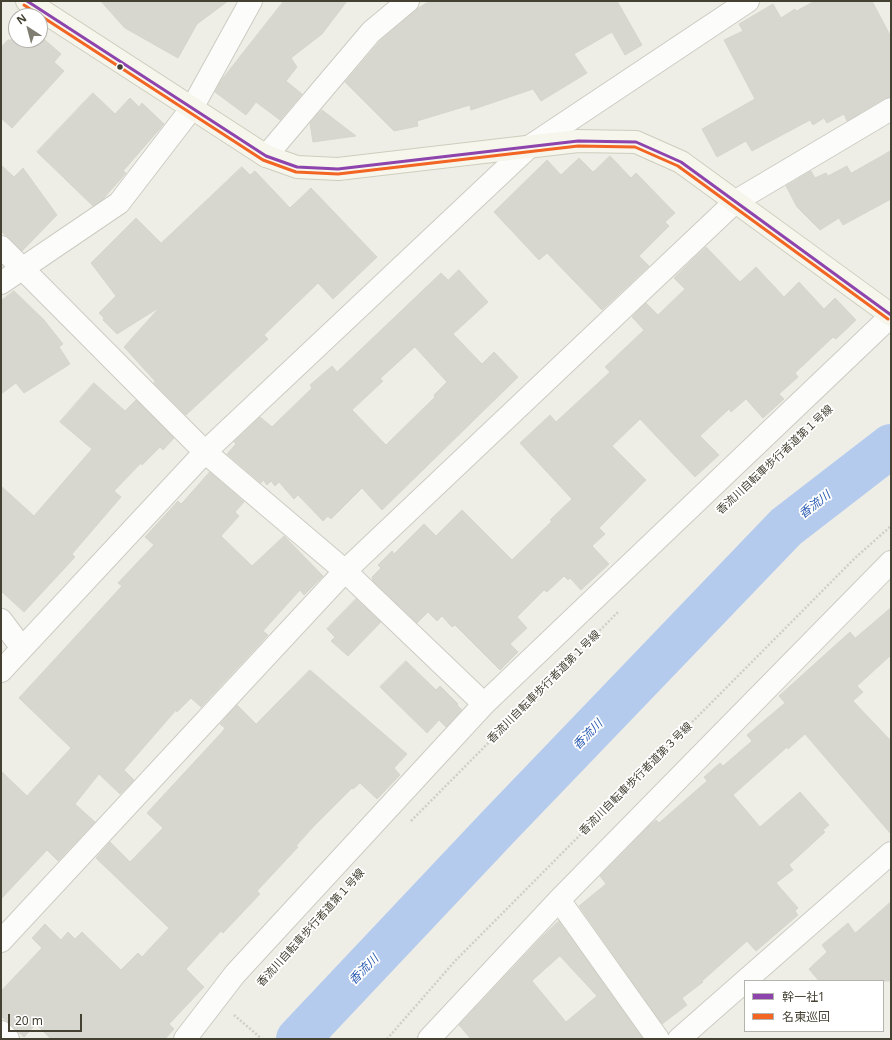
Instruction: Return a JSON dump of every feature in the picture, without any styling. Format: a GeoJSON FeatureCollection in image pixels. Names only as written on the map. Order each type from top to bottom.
{"type":"FeatureCollection","features":[{"type":"Feature","properties":{"kind":"street"},"geometry":{"type":"LineString","coordinates":[[27,1],[266,156],[296,167],[338,169],[578,141],[636,142],[682,162],[891,316],[484,704],[235,974],[185,1039]]}},
{"type":"Feature","properties":{"kind":"street"},"geometry":{"type":"LineString","coordinates":[[1,284],[119,203],[192,108],[251,1]]}},
{"type":"Feature","properties":{"kind":"street"},"geometry":{"type":"LineString","coordinates":[[266,156],[371,32],[408,1]]}},
{"type":"Feature","properties":{"kind":"street"},"geometry":{"type":"LineString","coordinates":[[1,671],[206,452],[529,147],[748,1]]}},
{"type":"Feature","properties":{"kind":"street"},"geometry":{"type":"LineString","coordinates":[[1,941],[346,571],[736,201],[891,110]]}},
{"type":"Feature","properties":{"kind":"street"},"geometry":{"type":"LineString","coordinates":[[1,248],[23,268],[206,452],[346,571],[484,704]]}},
{"type":"Feature","properties":{"kind":"street"},"geometry":{"type":"LineString","coordinates":[[429,1039],[559,900],[891,562]]}},
{"type":"Feature","properties":{"kind":"street"},"geometry":{"type":"LineString","coordinates":[[1,620],[22,648]]}},
{"type":"Feature","properties":{"kind":"street"},"geometry":{"type":"LineString","coordinates":[[746,980],[891,853]]}},
{"type":"Feature","properties":{"kind":"street"},"geometry":{"type":"LineString","coordinates":[[559,900],[658,1039]]}},
{"type":"Feature","properties":{"kind":"street"},"geometry":{"type":"LineString","coordinates":[[679,1039],[744,982]]}},
{"type":"Feature","properties":{"kind":"street"},"geometry":{"type":"LineString","coordinates":[[1,1032],[8,1039]]}},
{"type":"Feature","properties":{"kind":"path","name":"香流川自転車歩行者道第３号線"},"geometry":{"type":"LineString","coordinates":[[387,1039],[455,961],[855,558],[891,526]]}},
{"type":"Feature","properties":{"kind":"path","name":"香流川自転車歩行者道第１号線"},"geometry":{"type":"LineString","coordinates":[[406,826],[623,607]]}},
{"type":"Feature","properties":{"kind":"path"},"geometry":{"type":"LineString","coordinates":[[228,1021],[238,1009]]}},
{"type":"Feature","properties":{"kind":"path"},"geometry":{"type":"LineString","coordinates":[[233,1015],[262,1039]]}},
{"type":"Feature","properties":{"kind":"building"},"geometry":{"type":"Polygon","coordinates":[[[101,1],[228,1],[197,24],[178,58],[125,28],[101,1]]]}},
{"type":"Feature","properties":{"kind":"building"},"geometry":{"type":"Polygon","coordinates":[[[284,1],[347,1],[322,34],[291,58],[297,67],[286,81],[302,94],[280,120],[256,102],[246,115],[215,92],[220,82],[284,1]]]}},
{"type":"Feature","properties":{"kind":"building"},"geometry":{"type":"Polygon","coordinates":[[[430,1],[617,1],[642,45],[625,55],[612,32],[574,54],[587,73],[541,101],[533,89],[471,110],[470,105],[417,121],[418,126],[394,131],[345,82],[381,40],[417,9],[430,1]]]}},
{"type":"Feature","properties":{"kind":"building"},"geometry":{"type":"Polygon","coordinates":[[[815,1],[872,1],[891,37],[891,97],[885,98],[847,121],[844,114],[827,123],[824,118],[813,125],[810,120],[752,151],[746,141],[717,157],[702,129],[755,99],[724,40],[743,31],[739,24],[773,4],[781,18],[795,9],[796,11],[815,1]]]}},
{"type":"Feature","properties":{"kind":"building"},"geometry":{"type":"Polygon","coordinates":[[[8,40],[8,48],[48,48],[48,43],[61,54],[54,62],[64,71],[12,128],[1,118],[1,48],[8,40]]]}},
{"type":"Feature","properties":{"kind":"building"},"geometry":{"type":"Polygon","coordinates":[[[93,93],[115,114],[130,98],[139,107],[142,103],[164,124],[123,171],[126,173],[103,199],[93,206],[37,152],[93,93]]]}},
{"type":"Feature","properties":{"kind":"building"},"geometry":{"type":"Polygon","coordinates":[[[322,110],[356,136],[313,142],[310,123],[322,110]]]}},
{"type":"Feature","properties":{"kind":"building"},"geometry":{"type":"Polygon","coordinates":[[[891,151],[891,199],[843,225],[839,218],[820,230],[797,207],[786,186],[811,171],[815,178],[826,173],[828,176],[847,166],[851,173],[891,151]]]}},
{"type":"Feature","properties":{"kind":"building"},"geometry":{"type":"Polygon","coordinates":[[[610,156],[631,178],[636,173],[675,213],[665,222],[669,226],[639,256],[649,266],[602,310],[547,253],[539,260],[494,212],[547,160],[561,175],[579,158],[593,172],[610,156]]]}},
{"type":"Feature","properties":{"kind":"building"},"geometry":{"type":"Polygon","coordinates":[[[1,165],[14,177],[23,168],[57,215],[22,251],[1,231],[1,165]]]}},
{"type":"Feature","properties":{"kind":"building"},"geometry":{"type":"Polygon","coordinates":[[[242,167],[250,175],[255,171],[290,208],[311,188],[377,257],[333,299],[318,283],[264,335],[268,339],[186,415],[154,383],[155,381],[124,347],[160,307],[117,334],[103,320],[104,318],[99,313],[116,296],[91,263],[136,218],[161,243],[242,167]]]}},
{"type":"Feature","properties":{"kind":"building"},"geometry":{"type":"Polygon","coordinates":[[[706,247],[740,282],[756,267],[784,297],[799,282],[824,309],[835,298],[856,320],[836,339],[833,337],[795,373],[798,377],[779,394],[784,399],[763,418],[746,399],[731,412],[729,409],[700,436],[719,455],[695,477],[640,419],[612,446],[646,480],[599,528],[605,534],[592,546],[609,564],[581,590],[570,578],[568,580],[564,576],[547,592],[544,590],[517,617],[527,628],[510,644],[518,652],[500,670],[455,625],[452,627],[442,616],[437,621],[428,612],[417,623],[373,581],[372,577],[381,568],[378,565],[392,551],[394,554],[424,524],[436,536],[462,510],[512,560],[572,499],[520,443],[550,415],[556,422],[610,372],[605,367],[644,330],[632,317],[646,303],[658,315],[685,289],[674,278],[706,247]]]}},
{"type":"Feature","properties":{"kind":"building"},"geometry":{"type":"Polygon","coordinates":[[[459,270],[488,302],[453,334],[482,364],[494,352],[518,377],[382,510],[362,488],[331,519],[328,516],[323,521],[298,495],[294,499],[279,482],[275,486],[271,481],[267,485],[263,480],[261,483],[227,454],[236,444],[234,442],[260,417],[272,427],[312,388],[310,385],[332,366],[337,372],[441,273],[448,280],[459,270]],[[415,347],[380,379],[383,381],[352,410],[386,445],[435,397],[434,395],[447,382],[415,347]]]}},
{"type":"Feature","properties":{"kind":"building"},"geometry":{"type":"Polygon","coordinates":[[[14,291],[44,320],[63,344],[59,347],[70,364],[24,393],[16,383],[1,394],[1,301],[14,291]]]}},
{"type":"Feature","properties":{"kind":"building"},"geometry":{"type":"Polygon","coordinates":[[[94,383],[125,411],[136,400],[174,438],[163,450],[160,447],[142,465],[141,463],[114,491],[121,497],[72,554],[75,557],[24,612],[1,591],[1,486],[34,516],[92,449],[60,422],[94,383]]]}},
{"type":"Feature","properties":{"kind":"building"},"geometry":{"type":"Polygon","coordinates":[[[210,472],[244,502],[235,512],[239,516],[221,536],[252,566],[284,536],[323,576],[304,595],[300,590],[263,631],[268,635],[201,707],[191,698],[177,712],[176,710],[124,770],[134,780],[120,794],[99,774],[75,804],[95,822],[58,861],[47,850],[1,899],[1,771],[27,796],[71,748],[19,698],[122,586],[118,583],[154,545],[145,537],[178,501],[181,504],[210,472]]]}},
{"type":"Feature","properties":{"kind":"building"},"geometry":{"type":"Polygon","coordinates":[[[356,599],[381,622],[348,656],[331,641],[335,637],[327,629],[356,599]]]}},
{"type":"Feature","properties":{"kind":"building"},"geometry":{"type":"Polygon","coordinates":[[[891,608],[891,655],[857,686],[863,692],[853,701],[891,741],[891,834],[805,734],[788,749],[787,747],[733,795],[760,827],[800,792],[829,825],[823,830],[825,832],[789,865],[793,870],[776,883],[798,908],[795,911],[798,915],[756,951],[747,941],[702,981],[703,982],[682,998],[687,1005],[662,1024],[579,906],[606,884],[600,876],[649,826],[656,820],[659,823],[707,781],[704,777],[720,763],[723,766],[752,741],[747,735],[785,703],[779,696],[850,632],[855,638],[891,608]]]}},
{"type":"Feature","properties":{"kind":"building"},"geometry":{"type":"Polygon","coordinates":[[[406,661],[436,690],[440,686],[462,710],[446,727],[439,720],[427,733],[380,687],[406,661]]]}},
{"type":"Feature","properties":{"kind":"building"},"geometry":{"type":"Polygon","coordinates":[[[310,670],[407,754],[394,768],[400,775],[377,799],[360,783],[353,789],[352,788],[296,846],[298,847],[257,891],[260,894],[223,933],[221,931],[186,969],[204,987],[169,1024],[174,1029],[165,1039],[51,1039],[36,1024],[24,1037],[1,1016],[1,991],[42,948],[32,938],[45,924],[61,940],[68,932],[75,939],[82,932],[121,970],[138,953],[142,957],[169,928],[96,858],[110,842],[130,862],[163,828],[147,813],[223,731],[225,728],[220,724],[237,705],[256,724],[310,670]]]}},
{"type":"Feature","properties":{"kind":"building"},"geometry":{"type":"Polygon","coordinates":[[[891,902],[891,981],[818,980],[809,969],[827,952],[822,945],[848,923],[855,933],[891,902]]]}},
{"type":"Feature","properties":{"kind":"building"},"geometry":{"type":"Polygon","coordinates":[[[559,921],[643,1039],[471,1039],[459,1025],[559,921]],[[560,956],[532,981],[566,1022],[597,996],[560,956]]]}},
{"type":"Feature","properties":{"kind":"waterway","name":"香流川"},"geometry":{"type":"LineString","coordinates":[[298,1039],[498,827],[786,527],[891,446]]}},
{"type":"Feature","properties":{"kind":"transit line","name":"幹一社1"},"geometry":{"type":"LineString","coordinates":[[27,1],[266,156],[297,167],[338,169],[578,141],[636,142],[681,162],[891,315]]}},
{"type":"Feature","properties":{"kind":"transit line","name":"名東巡回"},"geometry":{"type":"LineString","coordinates":[[24,5],[263,160],[296,172],[338,174],[578,146],[635,147],[678,166],[888,319]]}}]}
